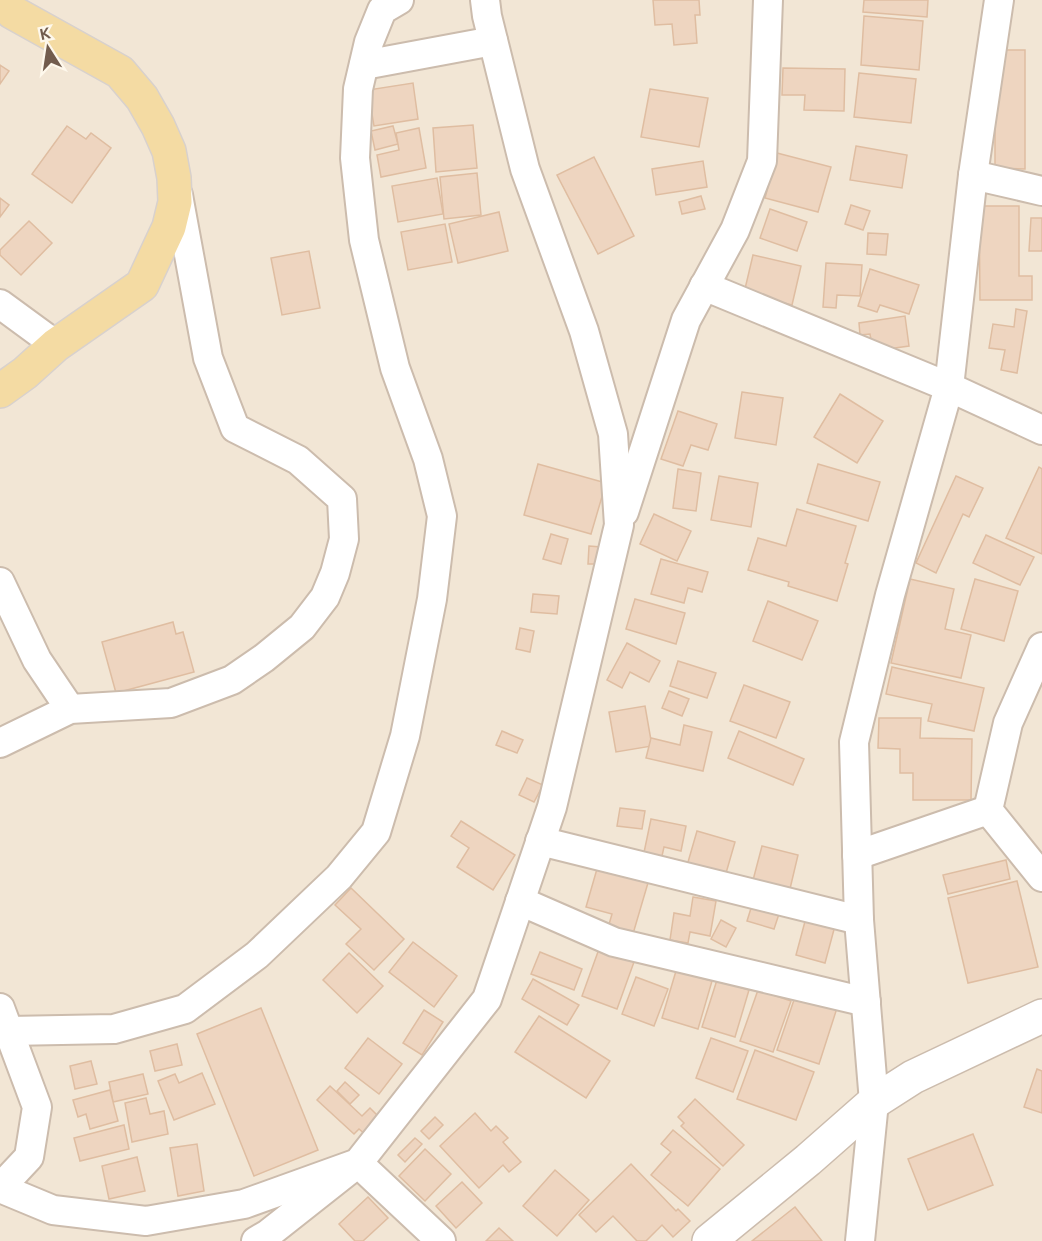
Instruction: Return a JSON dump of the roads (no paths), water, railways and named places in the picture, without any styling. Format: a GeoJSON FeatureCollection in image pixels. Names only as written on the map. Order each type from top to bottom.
{"type":"FeatureCollection","features":[{"type":"Feature","properties":{"kind":"main road"},"geometry":{"type":"LineString","coordinates":[[0,391],[25,373],[56,345],[142,285],[169,227],[175,202],[174,178],[169,152],[142,98],[120,72],[13,4]]}},
{"type":"Feature","properties":{"kind":"street"},"geometry":{"type":"LineString","coordinates":[[485,0],[525,169],[584,331],[613,434],[619,525]]}},
{"type":"Feature","properties":{"kind":"street"},"geometry":{"type":"LineString","coordinates":[[256,1241],[358,1163],[487,999],[552,807],[619,525],[686,320],[735,230],[762,161],[768,0]]}},
{"type":"Feature","properties":{"kind":"street"},"geometry":{"type":"LineString","coordinates":[[860,1241],[874,1102],[859,920],[854,742],[890,595],[949,387],[973,175],[999,0]]}},
{"type":"Feature","properties":{"kind":"street"},"geometry":{"type":"LineString","coordinates":[[0,1188],[30,1157],[36,1107],[4,1019],[114,1029],[185,1009],[256,955],[339,877],[376,832],[405,736],[432,599],[442,516],[428,459],[394,368],[364,240],[355,158],[358,89],[369,42],[386,3]]}},
{"type":"Feature","properties":{"kind":"street"},"geometry":{"type":"LineString","coordinates":[[364,65],[493,41]]}},
{"type":"Feature","properties":{"kind":"street"},"geometry":{"type":"LineString","coordinates":[[973,175],[1042,191]]}},
{"type":"Feature","properties":{"kind":"street"},"geometry":{"type":"LineString","coordinates":[[0,743],[70,709],[171,703],[232,680],[302,627],[325,597],[335,573],[344,539],[342,499],[298,460],[235,428],[208,358],[174,178]]}},
{"type":"Feature","properties":{"kind":"street"},"geometry":{"type":"LineString","coordinates":[[704,286],[949,387],[1042,430]]}},
{"type":"Feature","properties":{"kind":"street"},"geometry":{"type":"LineString","coordinates":[[0,304],[56,345]]}},
{"type":"Feature","properties":{"kind":"street"},"geometry":{"type":"LineString","coordinates":[[0,582],[37,660],[70,709]]}},
{"type":"Feature","properties":{"kind":"street"},"geometry":{"type":"LineString","coordinates":[[988,810],[1008,723],[1042,646]]}},
{"type":"Feature","properties":{"kind":"street"},"geometry":{"type":"LineString","coordinates":[[856,855],[988,810]]}},
{"type":"Feature","properties":{"kind":"street"},"geometry":{"type":"LineString","coordinates":[[988,810],[1042,877]]}},
{"type":"Feature","properties":{"kind":"street"},"geometry":{"type":"LineString","coordinates":[[540,841],[859,920]]}},
{"type":"Feature","properties":{"kind":"street"},"geometry":{"type":"LineString","coordinates":[[520,901],[614,942],[866,1002]]}},
{"type":"Feature","properties":{"kind":"street"},"geometry":{"type":"LineString","coordinates":[[709,1241],[808,1160],[874,1102],[913,1077],[1042,1016]]}},
{"type":"Feature","properties":{"kind":"street"},"geometry":{"type":"LineString","coordinates":[[0,1188],[53,1210],[146,1221],[244,1204],[358,1163]]}},
{"type":"Feature","properties":{"kind":"street"},"geometry":{"type":"LineString","coordinates":[[358,1163],[441,1241]]}},
{"type":"Feature","properties":{"kind":"street"},"geometry":{"type":"LineString","coordinates":[[0,1188],[6,1197],[0,1214]]}}]}
